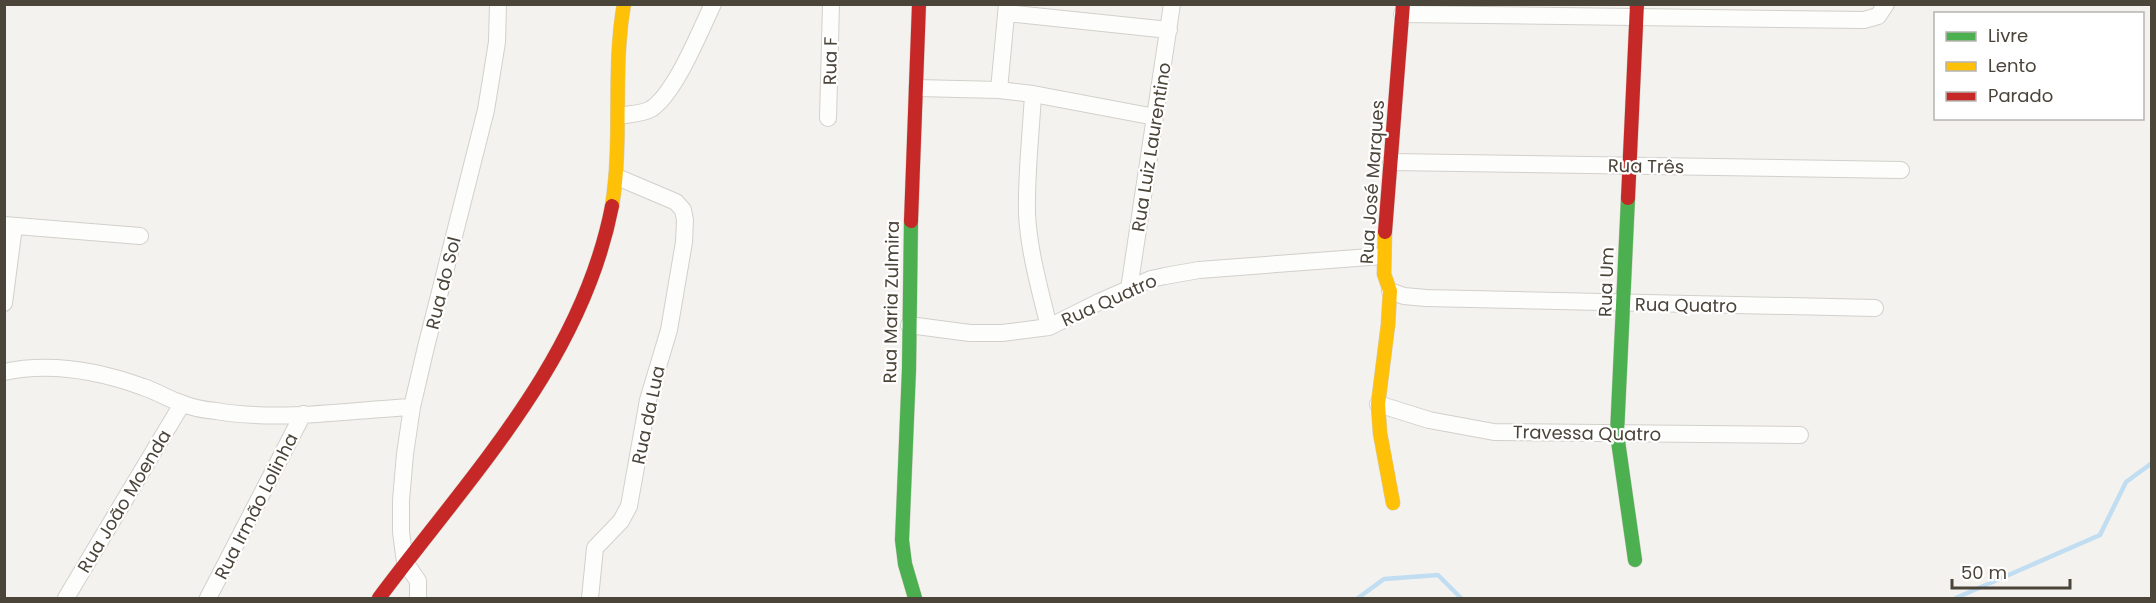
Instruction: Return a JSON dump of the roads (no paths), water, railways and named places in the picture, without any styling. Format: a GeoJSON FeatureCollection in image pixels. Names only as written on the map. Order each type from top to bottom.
{"type":"FeatureCollection","features":[{"type":"Feature","properties":{"kind":"street","name":"Rua do Sol"},"geometry":{"type":"LineString","coordinates":[[418,598],[418,581],[405,562],[401,532],[401,500],[412,407],[486,110],[497,42],[498,4]]}},
{"type":"Feature","properties":{"kind":"street"},"geometry":{"type":"LineString","coordinates":[[379,598],[477,473],[540,382],[566,338],[585,297],[609,222],[617,177],[618,57],[624,4]]}},
{"type":"Feature","properties":{"kind":"street"},"geometry":{"type":"LineString","coordinates":[[619,116],[649,111],[658,104],[673,82],[713,4]]}},
{"type":"Feature","properties":{"kind":"street","name":"Rua F"},"geometry":{"type":"LineString","coordinates":[[828,118],[831,4]]}},
{"type":"Feature","properties":{"kind":"street","name":"Rua Maria Zulmira"},"geometry":{"type":"LineString","coordinates":[[915,598],[904,564],[902,540],[911,196],[919,4]]}},
{"type":"Feature","properties":{"kind":"street","name":"Rua Luiz Laurentino"},"geometry":{"type":"LineString","coordinates":[[1129,289],[1172,4]]}},
{"type":"Feature","properties":{"kind":"street"},"geometry":{"type":"LineString","coordinates":[[1402,9],[1636,11],[1864,20],[1878,16],[1886,4]]}},
{"type":"Feature","properties":{"kind":"street"},"geometry":{"type":"LineString","coordinates":[[999,90],[1007,9],[1169,30]]}},
{"type":"Feature","properties":{"kind":"street","name":"Rua José Marques"},"geometry":{"type":"LineString","coordinates":[[1393,503],[1380,433],[1378,404],[1388,325],[1390,291],[1384,274],[1383,256],[1402,9]]}},
{"type":"Feature","properties":{"kind":"street","name":"Rua Um"},"geometry":{"type":"LineString","coordinates":[[1635,560],[1617,434],[1636,11]]}},
{"type":"Feature","properties":{"kind":"street"},"geometry":{"type":"LineString","coordinates":[[917,88],[999,90],[1033,94],[1155,117]]}},
{"type":"Feature","properties":{"kind":"street"},"geometry":{"type":"LineString","coordinates":[[1033,94],[1027,214],[1033,255],[1049,327]]}},
{"type":"Feature","properties":{"kind":"street","name":"Rua Três"},"geometry":{"type":"LineString","coordinates":[[1391,162],[1901,170]]}},
{"type":"Feature","properties":{"kind":"street","name":"Rua da Lua"},"geometry":{"type":"LineString","coordinates":[[590,598],[593,556],[596,548],[621,521],[629,506],[648,400],[671,320],[684,242],[683,210],[676,202],[617,177]]}},
{"type":"Feature","properties":{"kind":"street"},"geometry":{"type":"LineString","coordinates":[[4,303],[9,225],[140,236]]}},
{"type":"Feature","properties":{"kind":"street","name":"Rua Quatro"},"geometry":{"type":"LineString","coordinates":[[909,325],[970,333],[1002,333],[1049,327],[1151,279],[1181,272],[1383,256]]}},
{"type":"Feature","properties":{"kind":"street","name":"Rua Quatro"},"geometry":{"type":"LineString","coordinates":[[1390,291],[1404,296],[1426,298],[1875,308]]}},
{"type":"Feature","properties":{"kind":"street"},"geometry":{"type":"LineString","coordinates":[[5,376],[21,369],[53,367],[113,376],[146,387],[182,404],[242,414],[303,414],[412,407]]}},
{"type":"Feature","properties":{"kind":"street","name":"Rua João Moenda"},"geometry":{"type":"LineString","coordinates":[[66,598],[182,404]]}},
{"type":"Feature","properties":{"kind":"street","name":"Travessa Quatro"},"geometry":{"type":"LineString","coordinates":[[1378,404],[1429,420],[1494,432],[1800,435]]}},
{"type":"Feature","properties":{"kind":"street","name":"Rua Irmão Lolinha"},"geometry":{"type":"LineString","coordinates":[[208,598],[303,414]]}},
{"type":"Feature","properties":{"kind":"waterway"},"geometry":{"type":"LineString","coordinates":[[1956,598],[2100,535],[2126,482],[2152,463]]}},
{"type":"Feature","properties":{"kind":"waterway"},"geometry":{"type":"LineString","coordinates":[[1358,598],[1384,579],[1438,575],[1461,598]]}}]}
